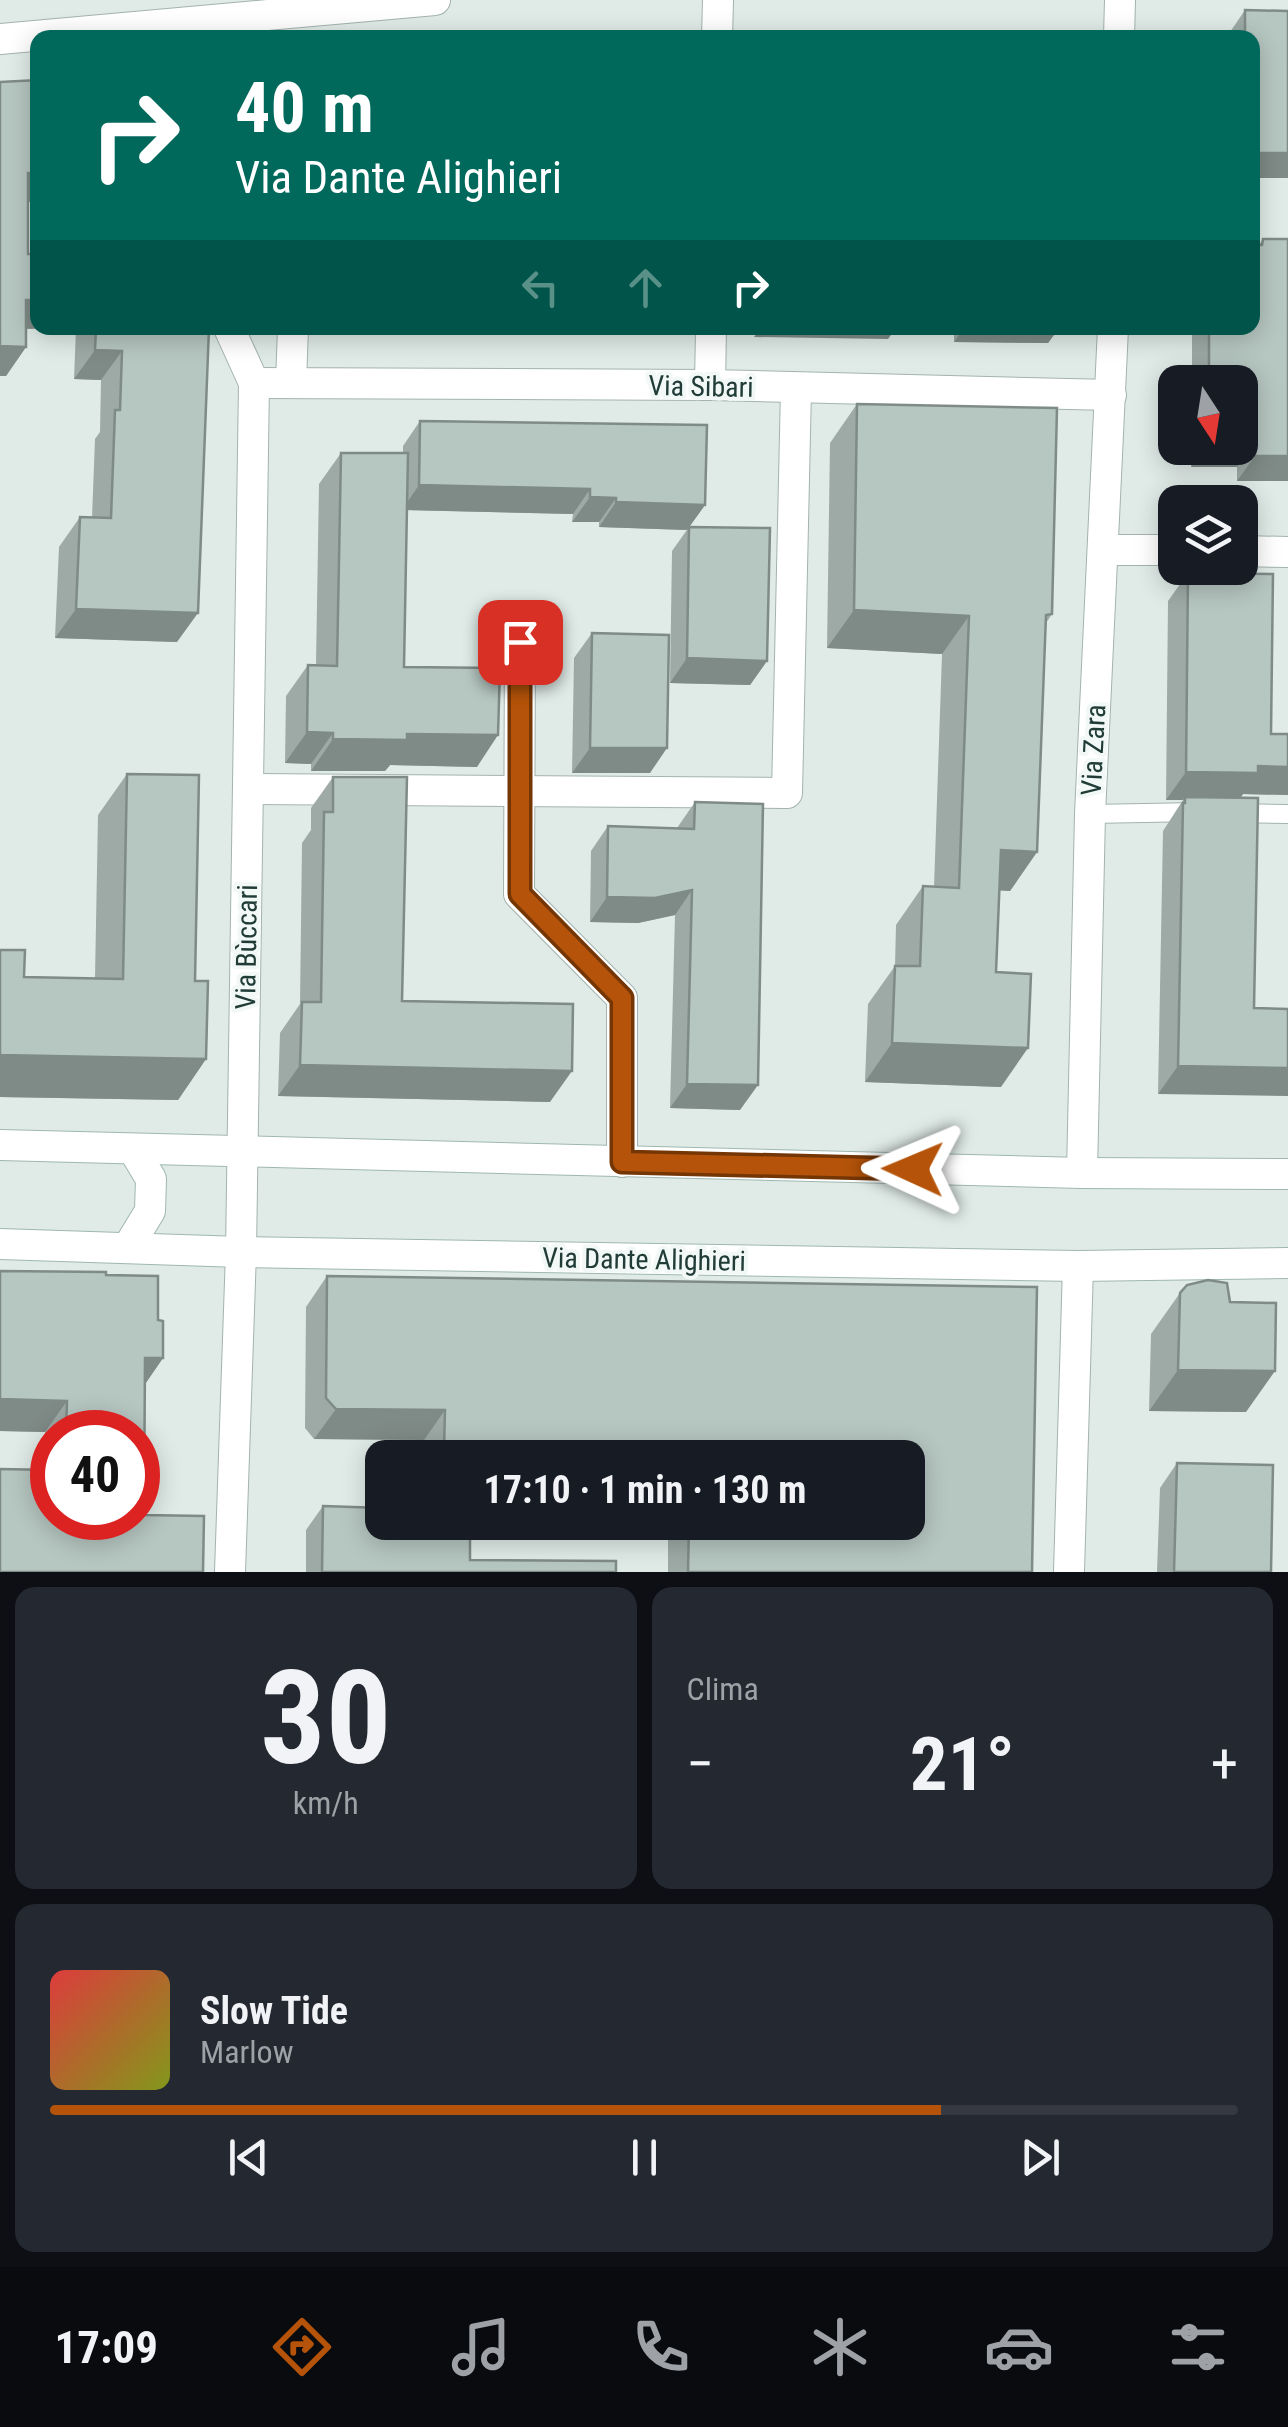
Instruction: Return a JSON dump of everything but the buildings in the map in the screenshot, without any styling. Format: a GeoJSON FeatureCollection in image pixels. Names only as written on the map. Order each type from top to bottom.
{"type":"FeatureCollection","features":[{"type":"Feature","properties":{"kind":"street"},"geometry":{"type":"LineString","coordinates":[[190,30],[303,25],[435,0]]}},
{"type":"Feature","properties":{"kind":"street"},"geometry":{"type":"LineString","coordinates":[[717,30],[718,0]]}},
{"type":"Feature","properties":{"kind":"street"},"geometry":{"type":"LineString","coordinates":[[1119,30],[1120,0]]}},
{"type":"Feature","properties":{"kind":"street"},"geometry":{"type":"LineString","coordinates":[[0,39],[30,38]]}},
{"type":"Feature","properties":{"kind":"street","name":"Via Bùccari"},"geometry":{"type":"LineString","coordinates":[[230,1572],[240,1252],[254,383],[232,335]]}},
{"type":"Feature","properties":{"kind":"street"},"geometry":{"type":"LineString","coordinates":[[291,383],[293,335]]}},
{"type":"Feature","properties":{"kind":"street"},"geometry":{"type":"LineString","coordinates":[[710,385],[712,335]]}},
{"type":"Feature","properties":{"kind":"street","name":"Via Zara"},"geometry":{"type":"LineString","coordinates":[[1082,1173],[1090,814],[1112,335]]}},
{"type":"Feature","properties":{"kind":"street","name":"Via Sibari"},"geometry":{"type":"LineString","coordinates":[[254,383],[710,385],[1111,395]]}},
{"type":"Feature","properties":{"kind":"street"},"geometry":{"type":"LineString","coordinates":[[249,789],[787,793],[796,388]]}},
{"type":"Feature","properties":{"kind":"street"},"geometry":{"type":"LineString","coordinates":[[1102,550],[1158,550]]}},
{"type":"Feature","properties":{"kind":"street"},"geometry":{"type":"LineString","coordinates":[[1258,551],[1288,552]]}},
{"type":"Feature","properties":{"kind":"street"},"geometry":{"type":"LineString","coordinates":[[520,642],[520,894],[622,998],[622,1162]]}},
{"type":"Feature","properties":{"kind":"street"},"geometry":{"type":"LineString","coordinates":[[0,1145],[1082,1173],[1288,1174]]}},
{"type":"Feature","properties":{"kind":"street"},"geometry":{"type":"LineString","coordinates":[[128,1246],[150,1211],[151,1180],[133,1148]]}},
{"type":"Feature","properties":{"kind":"street","name":"Via Dante Alighieri"},"geometry":{"type":"LineString","coordinates":[[0,1244],[240,1252],[1078,1266],[1288,1263]]}},
{"type":"Feature","properties":{"kind":"street"},"geometry":{"type":"LineString","coordinates":[[1069,1572],[1078,1266]]}},
{"type":"Feature","properties":{"kind":"lane"},"geometry":{"type":"LineString","coordinates":[[1090,814],[1288,814]]}},
{"type":"Feature","properties":{"kind":"route"},"geometry":{"type":"LineString","coordinates":[[520,642],[520,894],[622,998],[622,1162],[913,1169]]}}]}
